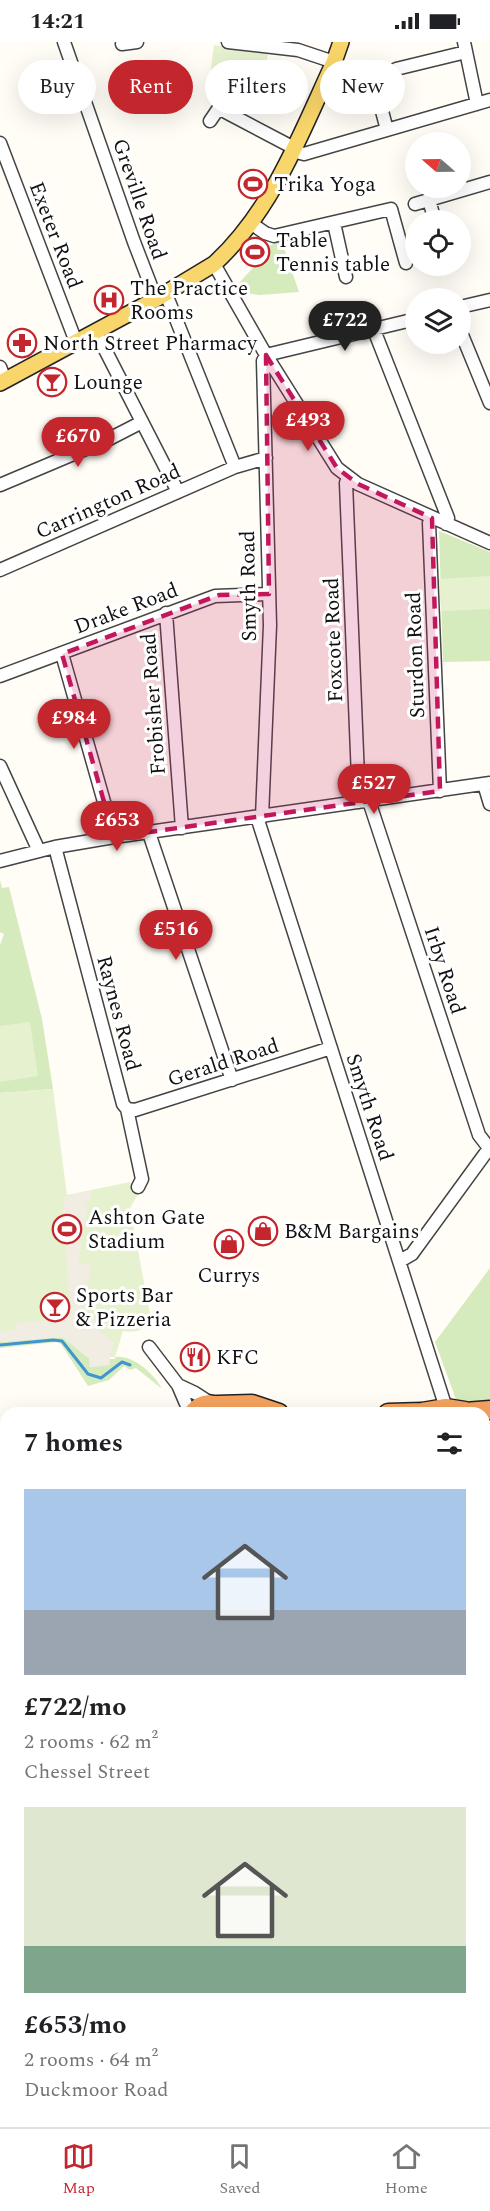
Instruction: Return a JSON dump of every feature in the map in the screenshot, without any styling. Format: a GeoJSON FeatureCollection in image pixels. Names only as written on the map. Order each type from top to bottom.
{"type":"FeatureCollection","features":[{"type":"Feature","properties":{"kind":"highway"},"geometry":{"type":"LineString","coordinates":[[200,1407],[252,1404],[261,1407]]}},
{"type":"Feature","properties":{"kind":"main road"},"geometry":{"type":"LineString","coordinates":[[335,60],[341,42]]}},
{"type":"Feature","properties":{"kind":"main road"},"geometry":{"type":"LineString","coordinates":[[2,377],[96,332],[214,264],[252,224],[293,149],[320,92]]}},
{"type":"Feature","properties":{"kind":"street","name":"Greville Road"},"geometry":{"type":"LineString","coordinates":[[64,42],[134,243],[161,296],[235,467]]}},
{"type":"Feature","properties":{"kind":"street"},"geometry":{"type":"LineString","coordinates":[[122,44],[137,42]]}},
{"type":"Feature","properties":{"kind":"street"},"geometry":{"type":"LineString","coordinates":[[228,42],[298,50],[328,60]]}},
{"type":"Feature","properties":{"kind":"street"},"geometry":{"type":"LineString","coordinates":[[405,66],[465,47],[477,104]]}},
{"type":"Feature","properties":{"kind":"street"},"geometry":{"type":"LineString","coordinates":[[229,114],[304,154],[490,100]]}},
{"type":"Feature","properties":{"kind":"street"},"geometry":{"type":"LineString","coordinates":[[210,121],[216,114]]}},
{"type":"Feature","properties":{"kind":"street"},"geometry":{"type":"LineString","coordinates":[[383,114],[387,130]]}},
{"type":"Feature","properties":{"kind":"street","name":"Exeter Road"},"geometry":{"type":"LineString","coordinates":[[0,143],[76,342]]}},
{"type":"Feature","properties":{"kind":"street"},"geometry":{"type":"LineString","coordinates":[[415,204],[490,183]]}},
{"type":"Feature","properties":{"kind":"street"},"geometry":{"type":"LineString","coordinates":[[429,200],[432,210]]}},
{"type":"Feature","properties":{"kind":"street"},"geometry":{"type":"LineString","coordinates":[[252,224],[274,236],[391,209],[405,259]]}},
{"type":"Feature","properties":{"kind":"street"},"geometry":{"type":"LineString","coordinates":[[334,222],[346,277]]}},
{"type":"Feature","properties":{"kind":"street"},"geometry":{"type":"LineString","coordinates":[[214,264],[266,355],[337,468],[348,478],[490,543]]}},
{"type":"Feature","properties":{"kind":"street"},"geometry":{"type":"LineString","coordinates":[[471,304],[490,300]]}},
{"type":"Feature","properties":{"kind":"street"},"geometry":{"type":"LineString","coordinates":[[266,355],[405,322]]}},
{"type":"Feature","properties":{"kind":"street"},"geometry":{"type":"LineString","coordinates":[[374,330],[448,518],[446,524]]}},
{"type":"Feature","properties":{"kind":"street"},"geometry":{"type":"LineString","coordinates":[[96,332],[178,492]]}},
{"type":"Feature","properties":{"kind":"street"},"geometry":{"type":"LineString","coordinates":[[470,354],[490,403]]}},
{"type":"Feature","properties":{"kind":"street","name":"Smyth Road"},"geometry":{"type":"LineString","coordinates":[[266,355],[263,361],[269,594],[260,817],[400,1261],[452,1407]]}},
{"type":"Feature","properties":{"kind":"street"},"geometry":{"type":"LineString","coordinates":[[0,485],[110,439],[142,422]]}},
{"type":"Feature","properties":{"kind":"street","name":"Carrington Road"},"geometry":{"type":"LineString","coordinates":[[0,570],[235,467],[266,458]]}},
{"type":"Feature","properties":{"kind":"street","name":"Foxcote Road"},"geometry":{"type":"LineString","coordinates":[[348,478],[346,483],[364,801]]}},
{"type":"Feature","properties":{"kind":"street","name":"Sturdon Road"},"geometry":{"type":"LineString","coordinates":[[432,518],[429,523],[440,790]]}},
{"type":"Feature","properties":{"kind":"street","name":"Drake Road"},"geometry":{"type":"LineString","coordinates":[[0,676],[219,595],[269,594]]}},
{"type":"Feature","properties":{"kind":"street","name":"Frobisher Road"},"geometry":{"type":"LineString","coordinates":[[166,613],[182,828]]}},
{"type":"Feature","properties":{"kind":"street"},"geometry":{"type":"LineString","coordinates":[[62,654],[114,837]]}},
{"type":"Feature","properties":{"kind":"street"},"geometry":{"type":"LineString","coordinates":[[0,766],[39,851]]}},
{"type":"Feature","properties":{"kind":"street"},"geometry":{"type":"LineString","coordinates":[[0,861],[55,847],[114,837],[487,784],[490,804]]}},
{"type":"Feature","properties":{"kind":"street","name":"Irby Road"},"geometry":{"type":"LineString","coordinates":[[364,801],[479,1135],[490,1147]]}},
{"type":"Feature","properties":{"kind":"street"},"geometry":{"type":"LineString","coordinates":[[149,832],[232,1080]]}},
{"type":"Feature","properties":{"kind":"street","name":"Raynes Road"},"geometry":{"type":"LineString","coordinates":[[55,847],[123,1104],[127,1109],[142,1179],[138,1187]]}},
{"type":"Feature","properties":{"kind":"street","name":"Gerald Road"},"geometry":{"type":"LineString","coordinates":[[127,1109],[135,1110],[331,1048]]}},
{"type":"Feature","properties":{"kind":"street"},"geometry":{"type":"LineString","coordinates":[[400,1261],[412,1254],[490,1147]]}},
{"type":"Feature","properties":{"kind":"street"},"geometry":{"type":"LineString","coordinates":[[149,1347],[178,1385],[188,1407]]}},
{"type":"Feature","properties":{"kind":"street"},"geometry":{"type":"LineString","coordinates":[[178,1385],[218,1407]]}},
{"type":"Feature","properties":{"kind":"highlighted area"},"geometry":{"type":"Polygon","coordinates":[[[266,355],[337,468],[358,484],[432,518],[440,791],[114,837],[62,654],[219,595],[269,594],[266,355]]]}},
{"type":"Feature","properties":{"kind":"green space"},"geometry":{"type":"Polygon","coordinates":[[[214,45],[268,52],[267,60],[212,60],[214,45]]]}},
{"type":"Feature","properties":{"kind":"green space"},"geometry":{"type":"Polygon","coordinates":[[[282,242],[299,292],[260,295],[245,293],[239,283],[263,257],[255,249],[282,242]]]}},
{"type":"Feature","properties":{"kind":"green space"},"geometry":{"type":"Polygon","coordinates":[[[439,531],[490,552],[490,661],[443,662],[439,531]]]}},
{"type":"Feature","properties":{"kind":"green space"},"geometry":{"type":"Polygon","coordinates":[[[490,576],[490,609],[441,611],[439,579],[490,576]]]}},
{"type":"Feature","properties":{"kind":"green space"},"geometry":{"type":"Polygon","coordinates":[[[0,880],[2,888],[9,887],[42,1019],[53,1089],[0,1093],[0,945],[4,934],[0,932],[0,880]]]}},
{"type":"Feature","properties":{"kind":"green space"},"geometry":{"type":"Polygon","coordinates":[[[30,1022],[38,1076],[0,1082],[0,1026],[30,1022]]]}},
{"type":"Feature","properties":{"kind":"green space","name":"Ashton Gate Stadium"},"geometry":{"type":"Polygon","coordinates":[[[53,1089],[67,1195],[130,1182],[140,1191],[130,1208],[151,1319],[139,1330],[123,1331],[115,1357],[110,1357],[110,1365],[90,1367],[89,1358],[61,1337],[0,1342],[0,1093],[53,1089]]]}},
{"type":"Feature","properties":{"kind":"green space"},"geometry":{"type":"Polygon","coordinates":[[[490,1268],[490,1402],[458,1405],[435,1342],[490,1268]]]}},
{"type":"Feature","properties":{"kind":"green space"},"geometry":{"type":"Polygon","coordinates":[[[61,1337],[87,1357],[110,1364],[110,1359],[115,1359],[115,1357],[135,1362],[153,1376],[161,1388],[136,1368],[130,1370],[124,1366],[109,1380],[88,1386],[61,1344],[57,1342],[0,1348],[0,1342],[61,1337]]]}},
{"type":"Feature","properties":{"kind":"shaded area"},"geometry":{"type":"Polygon","coordinates":[[[90,1191],[91,1200],[81,1204],[88,1204],[78,1264],[91,1264],[83,1314],[95,1318],[94,1327],[114,1342],[110,1365],[90,1367],[89,1358],[63,1337],[0,1342],[0,1332],[16,1330],[16,1324],[50,1320],[60,1315],[65,1309],[69,1295],[63,1197],[90,1191]]]}},
{"type":"Feature","properties":{"kind":"waterway"},"geometry":{"type":"LineString","coordinates":[[0,1345],[62,1341],[88,1374],[101,1378],[122,1362],[130,1365]]}},
{"type":"Feature","properties":{"kind":"place","name":"Trika Yoga"},"geometry":{"type":"Point","coordinates":[253,184]}},
{"type":"Feature","properties":{"kind":"place","name":"Table Tennis table"},"geometry":{"type":"Point","coordinates":[255,252]}},
{"type":"Feature","properties":{"kind":"place","name":"The Practice Rooms"},"geometry":{"type":"Point","coordinates":[109,300]}},
{"type":"Feature","properties":{"kind":"place","name":"North Street Pharmacy"},"geometry":{"type":"Point","coordinates":[22,343]}},
{"type":"Feature","properties":{"kind":"place","name":"Lounge"},"geometry":{"type":"Point","coordinates":[52,382]}},
{"type":"Feature","properties":{"kind":"place","name":"Ashton Gate Stadium"},"geometry":{"type":"Point","coordinates":[67,1229]}},
{"type":"Feature","properties":{"kind":"place","name":"B&M Bargains"},"geometry":{"type":"Point","coordinates":[263,1231]}},
{"type":"Feature","properties":{"kind":"place","name":"Currys"},"geometry":{"type":"Point","coordinates":[229,1244]}},
{"type":"Feature","properties":{"kind":"place","name":"Sports Bar & Pizzeria"},"geometry":{"type":"Point","coordinates":[55,1307]}},
{"type":"Feature","properties":{"kind":"place","name":"KFC"},"geometry":{"type":"Point","coordinates":[195,1357]}}]}
